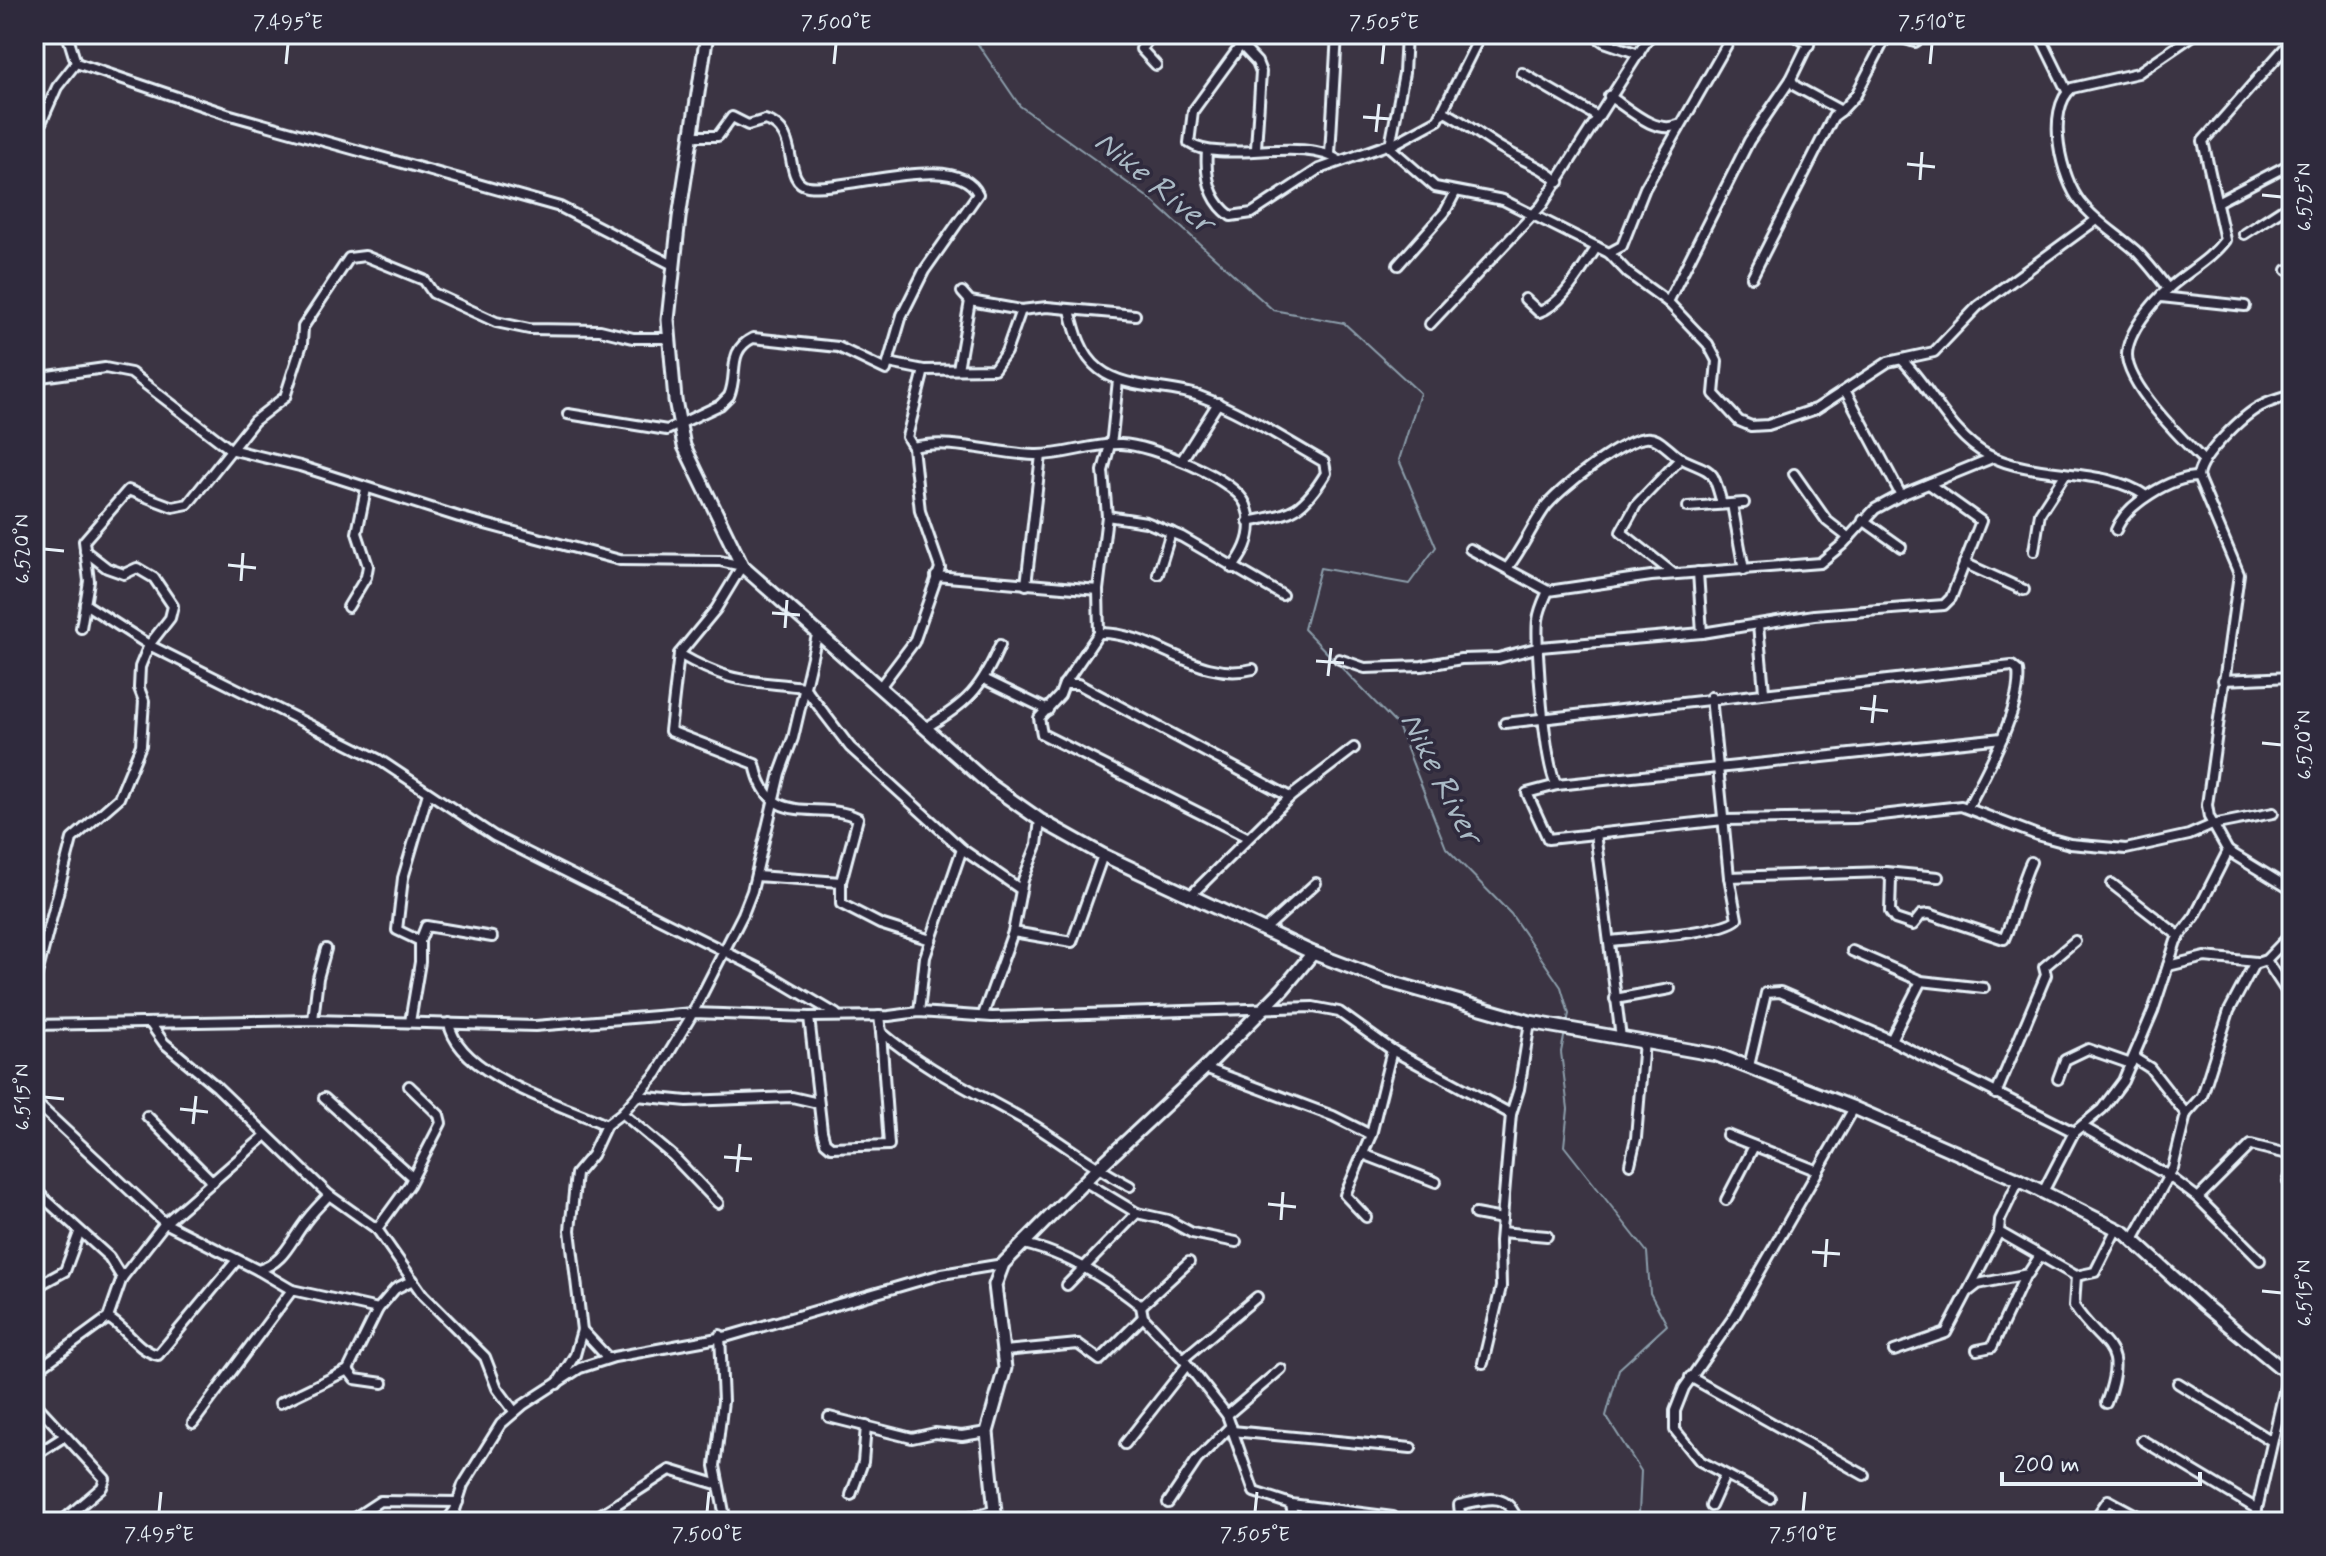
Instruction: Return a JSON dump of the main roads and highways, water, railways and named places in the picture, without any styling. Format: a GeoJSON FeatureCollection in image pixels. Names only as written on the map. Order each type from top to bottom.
{"type":"FeatureCollection","features":[{"type":"Feature","properties":{"kind":"main road"},"geometry":{"type":"LineString","coordinates":[[707,34],[673,265],[670,338],[684,446],[742,566],[819,630],[990,785],[1040,820],[1103,855],[1313,953],[1387,981],[1536,1023],[1717,1055],[1854,1108],[2019,1180],[2117,1228],[2290,1375]]}},
{"type":"Feature","properties":{"kind":"main road"},"geometry":{"type":"LineString","coordinates":[[996,1516],[987,1432],[1005,1368],[995,1285],[1003,1264],[1084,1181],[1205,1068],[1313,953]]}},
{"type":"Feature","properties":{"kind":"waterway","name":"Nike River"},"geometry":{"type":"LineString","coordinates":[[971,34],[1020,106],[1150,199],[1273,310],[1344,323],[1420,393],[1399,460],[1436,547],[1409,584],[1320,568],[1304,629],[1398,726],[1446,848],[1511,914],[1561,987],[1569,1014],[1567,1022]]}},
{"type":"Feature","properties":{"kind":"waterway","name":"Nike River"},"geometry":{"type":"LineString","coordinates":[[1565,1032],[1561,1052],[1568,1109],[1564,1146],[1647,1252],[1650,1293],[1667,1325],[1619,1369],[1606,1416],[1641,1471],[1639,1513],[1618,1522]]}}]}
